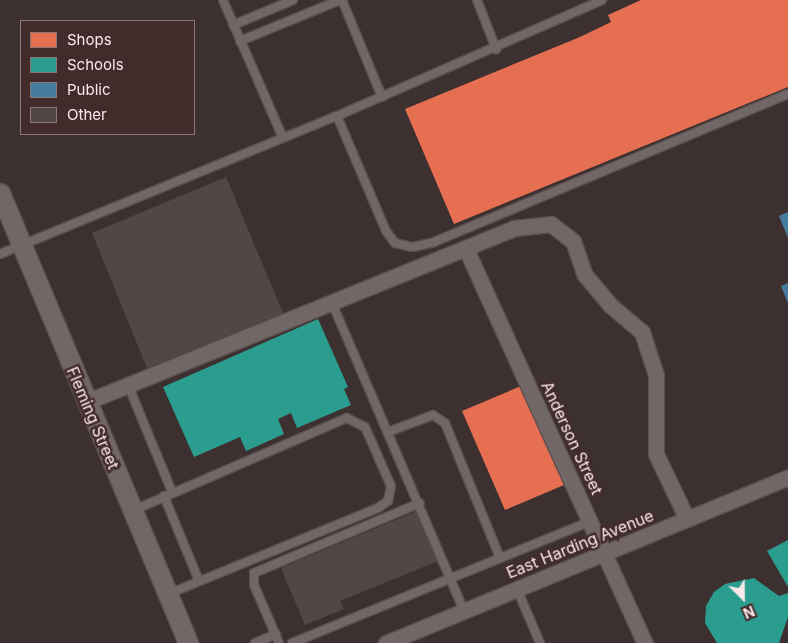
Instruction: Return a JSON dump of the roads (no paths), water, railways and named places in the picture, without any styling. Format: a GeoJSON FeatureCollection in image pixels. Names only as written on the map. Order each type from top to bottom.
{"type":"FeatureCollection","features":[{"type":"Feature","properties":{"kind":"street","name":"Fleming Street"},"geometry":{"type":"LineString","coordinates":[[0,193],[20,246],[188,643]]}},
{"type":"Feature","properties":{"kind":"street"},"geometry":{"type":"LineString","coordinates":[[86,402],[514,228],[551,224],[573,241],[585,274],[610,305],[642,332],[656,375],[656,454],[687,519]]}},
{"type":"Feature","properties":{"kind":"street","name":"Anderson Street"},"geometry":{"type":"LineString","coordinates":[[466,249],[645,643]]}},
{"type":"Feature","properties":{"kind":"street","name":"East Harding Avenue"},"geometry":{"type":"LineString","coordinates":[[386,643],[414,638],[464,611],[788,477]]}},
{"type":"Feature","properties":{"kind":"lane"},"geometry":{"type":"LineString","coordinates":[[223,0],[283,138]]}},
{"type":"Feature","properties":{"kind":"lane"},"geometry":{"type":"LineString","coordinates":[[233,25],[293,0]]}},
{"type":"Feature","properties":{"kind":"lane"},"geometry":{"type":"LineString","coordinates":[[240,42],[341,0],[382,97]]}},
{"type":"Feature","properties":{"kind":"lane"},"geometry":{"type":"LineString","coordinates":[[477,0],[496,49]]}},
{"type":"Feature","properties":{"kind":"lane"},"geometry":{"type":"LineString","coordinates":[[0,254],[496,49],[602,0]]}},
{"type":"Feature","properties":{"kind":"lane"},"geometry":{"type":"LineString","coordinates":[[337,116],[386,231],[395,244],[413,247],[434,242],[788,94]]}},
{"type":"Feature","properties":{"kind":"lane"},"geometry":{"type":"LineString","coordinates":[[332,303],[420,503],[464,611]]}},
{"type":"Feature","properties":{"kind":"lane"},"geometry":{"type":"LineString","coordinates":[[128,385],[172,492]]}},
{"type":"Feature","properties":{"kind":"lane"},"geometry":{"type":"LineString","coordinates":[[388,432],[433,415],[445,423],[500,558]]}},
{"type":"Feature","properties":{"kind":"lane"},"geometry":{"type":"LineString","coordinates":[[132,511],[172,492],[347,418],[365,427],[391,486],[388,501],[378,508],[167,594]]}},
{"type":"Feature","properties":{"kind":"lane"},"geometry":{"type":"LineString","coordinates":[[164,496],[199,581]]}},
{"type":"Feature","properties":{"kind":"lane"},"geometry":{"type":"LineString","coordinates":[[280,643],[254,585],[254,572],[420,503]]}},
{"type":"Feature","properties":{"kind":"lane"},"geometry":{"type":"LineString","coordinates":[[292,643],[591,521]]}},
{"type":"Feature","properties":{"kind":"lane"},"geometry":{"type":"LineString","coordinates":[[517,589],[540,643]]}},
{"type":"Feature","properties":{"kind":"lane"},"geometry":{"type":"LineString","coordinates":[[255,643],[276,634]]}}]}
